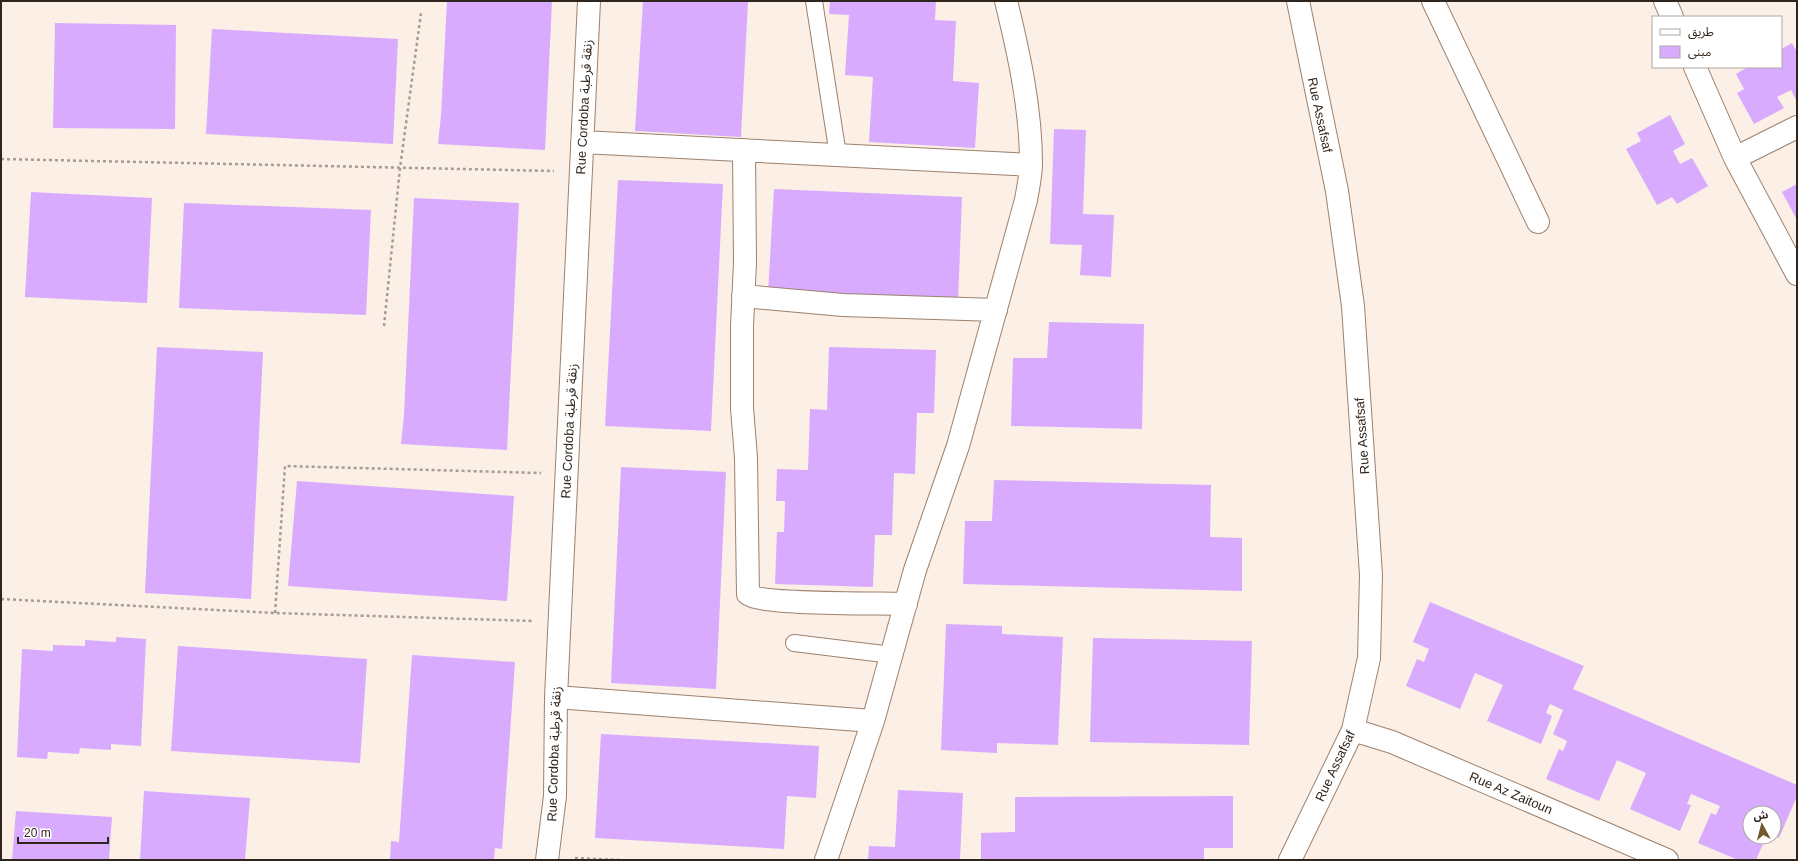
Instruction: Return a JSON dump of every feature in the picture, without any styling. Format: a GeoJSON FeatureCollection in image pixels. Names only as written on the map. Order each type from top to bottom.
{"type":"FeatureCollection","features":[{"type":"Feature","properties":{"kind":"street","name":"Rue Cordoba زنقة قرطبة"},"geometry":{"type":"LineString","coordinates":[[548,859],[555,796],[556,697],[589,1]]}},
{"type":"Feature","properties":{"kind":"street"},"geometry":{"type":"LineString","coordinates":[[826,860],[873,721],[915,570],[958,446],[1026,200],[1031,165],[1028,117],[1020,60],[1006,1]]}},
{"type":"Feature","properties":{"kind":"street","name":"Rue Assafsaf"},"geometry":{"type":"LineString","coordinates":[[1290,860],[1353,730],[1369,658],[1371,575],[1353,306],[1336,191],[1298,1]]}},
{"type":"Feature","properties":{"kind":"street"},"geometry":{"type":"LineString","coordinates":[[1433,1],[1538,222]]}},
{"type":"Feature","properties":{"kind":"street"},"geometry":{"type":"LineString","coordinates":[[1665,1],[1672,16]]}},
{"type":"Feature","properties":{"kind":"street"},"geometry":{"type":"LineString","coordinates":[[1695,68],[1735,158],[1797,274]]}},
{"type":"Feature","properties":{"kind":"street"},"geometry":{"type":"LineString","coordinates":[[1735,158],[1797,127]]}},
{"type":"Feature","properties":{"kind":"street"},"geometry":{"type":"LineString","coordinates":[[582,142],[1031,165]]}},
{"type":"Feature","properties":{"kind":"street"},"geometry":{"type":"LineString","coordinates":[[744,150],[742,408],[746,458],[748,594],[760,598],[811,602],[906,604]]}},
{"type":"Feature","properties":{"kind":"street"},"geometry":{"type":"LineString","coordinates":[[743,296],[843,305],[996,310]]}},
{"type":"Feature","properties":{"kind":"street"},"geometry":{"type":"LineString","coordinates":[[556,697],[873,721]]}},
{"type":"Feature","properties":{"kind":"street","name":"Rue Az Zaitoun"},"geometry":{"type":"LineString","coordinates":[[1353,730],[1392,742],[1658,858]]}},
{"type":"Feature","properties":{"kind":"lane"},"geometry":{"type":"LineString","coordinates":[[814,1],[838,155]]}},
{"type":"Feature","properties":{"kind":"lane"},"geometry":{"type":"LineString","coordinates":[[794,643],[892,655]]}},
{"type":"Feature","properties":{"kind":"path"},"geometry":{"type":"LineString","coordinates":[[384,326],[400,168],[421,13]]}},
{"type":"Feature","properties":{"kind":"path"},"geometry":{"type":"LineString","coordinates":[[1,159],[581,172]]}},
{"type":"Feature","properties":{"kind":"path"},"geometry":{"type":"LineString","coordinates":[[275,613],[285,466],[567,474]]}},
{"type":"Feature","properties":{"kind":"path"},"geometry":{"type":"LineString","coordinates":[[1,599],[275,613],[560,621]]}},
{"type":"Feature","properties":{"kind":"path"},"geometry":{"type":"LineString","coordinates":[[548,859],[620,860]]}},
{"type":"Feature","properties":{"kind":"building"},"geometry":{"type":"Polygon","coordinates":[[[447,1],[552,1],[545,150],[438,144],[447,1]]]}},
{"type":"Feature","properties":{"kind":"building"},"geometry":{"type":"Polygon","coordinates":[[[643,1],[748,1],[741,137],[635,131],[643,1]]]}},
{"type":"Feature","properties":{"kind":"building"},"geometry":{"type":"Polygon","coordinates":[[[830,1],[936,1],[935,20],[956,21],[953,81],[979,83],[975,148],[869,142],[873,77],[845,75],[849,15],[829,14],[830,1]]]}},
{"type":"Feature","properties":{"kind":"building"},"geometry":{"type":"Polygon","coordinates":[[[55,23],[176,25],[175,129],[53,128],[55,23]]]}},
{"type":"Feature","properties":{"kind":"building"},"geometry":{"type":"Polygon","coordinates":[[[212,29],[398,39],[393,144],[206,134],[212,29]]]}},
{"type":"Feature","properties":{"kind":"building"},"geometry":{"type":"Polygon","coordinates":[[[1792,43],[1797,52],[1797,102],[1791,90],[1777,97],[1784,108],[1754,124],[1737,93],[1744,89],[1736,74],[1746,68],[1782,68],[1782,48],[1792,43]]]}},
{"type":"Feature","properties":{"kind":"building"},"geometry":{"type":"Polygon","coordinates":[[[1670,115],[1685,144],[1673,151],[1680,164],[1692,158],[1708,186],[1677,204],[1672,197],[1657,205],[1626,149],[1641,141],[1637,133],[1670,115]]]}},
{"type":"Feature","properties":{"kind":"building"},"geometry":{"type":"Polygon","coordinates":[[[1054,129],[1086,130],[1083,214],[1114,215],[1111,277],[1080,275],[1082,245],[1050,244],[1054,129]]]}},
{"type":"Feature","properties":{"kind":"building"},"geometry":{"type":"Polygon","coordinates":[[[618,180],[723,184],[711,431],[605,426],[618,180]]]}},
{"type":"Feature","properties":{"kind":"building"},"geometry":{"type":"Polygon","coordinates":[[[1797,184],[1797,220],[1782,192],[1797,184]]]}},
{"type":"Feature","properties":{"kind":"building"},"geometry":{"type":"Polygon","coordinates":[[[774,189],[962,197],[958,302],[768,293],[774,189]]]}},
{"type":"Feature","properties":{"kind":"building"},"geometry":{"type":"Polygon","coordinates":[[[31,192],[152,198],[147,303],[25,297],[31,192]]]}},
{"type":"Feature","properties":{"kind":"building"},"geometry":{"type":"Polygon","coordinates":[[[414,198],[519,203],[507,450],[401,444],[404,415],[414,198]]]}},
{"type":"Feature","properties":{"kind":"building"},"geometry":{"type":"Polygon","coordinates":[[[184,203],[371,210],[366,315],[179,308],[184,203]]]}},
{"type":"Feature","properties":{"kind":"building"},"geometry":{"type":"Polygon","coordinates":[[[1049,322],[1144,324],[1142,429],[1011,426],[1013,358],[1047,358],[1049,322]]]}},
{"type":"Feature","properties":{"kind":"building"},"geometry":{"type":"Polygon","coordinates":[[[157,347],[263,352],[251,599],[145,593],[157,347]]]}},
{"type":"Feature","properties":{"kind":"building"},"geometry":{"type":"Polygon","coordinates":[[[829,347],[936,350],[934,413],[917,413],[915,474],[894,473],[892,535],[875,535],[873,587],[775,584],[777,532],[784,532],[785,501],[776,501],[777,469],[808,470],[810,409],[827,410],[829,347]]]}},
{"type":"Feature","properties":{"kind":"building"},"geometry":{"type":"Polygon","coordinates":[[[621,467],[726,472],[716,689],[611,683],[621,467]]]}},
{"type":"Feature","properties":{"kind":"building"},"geometry":{"type":"Polygon","coordinates":[[[994,480],[1211,485],[1210,537],[1242,538],[1242,591],[963,584],[965,521],[992,521],[994,480]]]}},
{"type":"Feature","properties":{"kind":"building"},"geometry":{"type":"Polygon","coordinates":[[[297,481],[514,496],[507,601],[288,586],[297,481]]]}},
{"type":"Feature","properties":{"kind":"building"},"geometry":{"type":"Polygon","coordinates":[[[1430,602],[1584,666],[1573,689],[1797,785],[1797,796],[1782,831],[1782,805],[1742,805],[1742,845],[1763,845],[1756,860],[1738,860],[1698,843],[1711,813],[1716,815],[1720,806],[1691,794],[1687,804],[1691,805],[1680,831],[1630,809],[1646,773],[1617,760],[1599,801],[1546,779],[1559,749],[1563,751],[1567,741],[1553,734],[1563,710],[1550,704],[1546,713],[1552,716],[1541,744],[1487,721],[1503,685],[1475,673],[1460,709],[1406,686],[1417,659],[1424,662],[1429,649],[1413,642],[1430,602]]]}},
{"type":"Feature","properties":{"kind":"building"},"geometry":{"type":"Polygon","coordinates":[[[946,624],[1002,626],[1002,634],[1063,637],[1058,745],[997,743],[997,753],[941,750],[946,624]]]}},
{"type":"Feature","properties":{"kind":"building"},"geometry":{"type":"Polygon","coordinates":[[[116,637],[146,639],[141,746],[111,744],[111,750],[80,748],[79,754],[48,752],[47,759],[17,757],[22,649],[53,651],[53,645],[85,646],[85,640],[116,642],[116,637]]]}},
{"type":"Feature","properties":{"kind":"building"},"geometry":{"type":"Polygon","coordinates":[[[1093,638],[1252,641],[1249,745],[1090,742],[1093,638]]]}},
{"type":"Feature","properties":{"kind":"building"},"geometry":{"type":"Polygon","coordinates":[[[178,646],[367,659],[360,763],[171,751],[178,646]]]}},
{"type":"Feature","properties":{"kind":"building"},"geometry":{"type":"Polygon","coordinates":[[[412,655],[515,662],[502,849],[495,848],[494,860],[390,860],[391,841],[399,842],[412,655]]]}},
{"type":"Feature","properties":{"kind":"building"},"geometry":{"type":"Polygon","coordinates":[[[601,734],[819,746],[816,798],[787,796],[784,849],[595,838],[601,734]]]}},
{"type":"Feature","properties":{"kind":"building"},"geometry":{"type":"Polygon","coordinates":[[[898,790],[963,793],[960,860],[868,860],[869,846],[895,847],[898,790]]]}},
{"type":"Feature","properties":{"kind":"building"},"geometry":{"type":"Polygon","coordinates":[[[144,791],[250,798],[245,860],[140,860],[144,791]]]}},
{"type":"Feature","properties":{"kind":"building"},"geometry":{"type":"Polygon","coordinates":[[[1233,796],[1233,848],[1204,848],[1204,860],[981,860],[981,833],[1015,832],[1015,797],[1233,796]]]}},
{"type":"Feature","properties":{"kind":"building"},"geometry":{"type":"Polygon","coordinates":[[[16,811],[112,817],[109,860],[12,860],[16,811]]]}}]}
